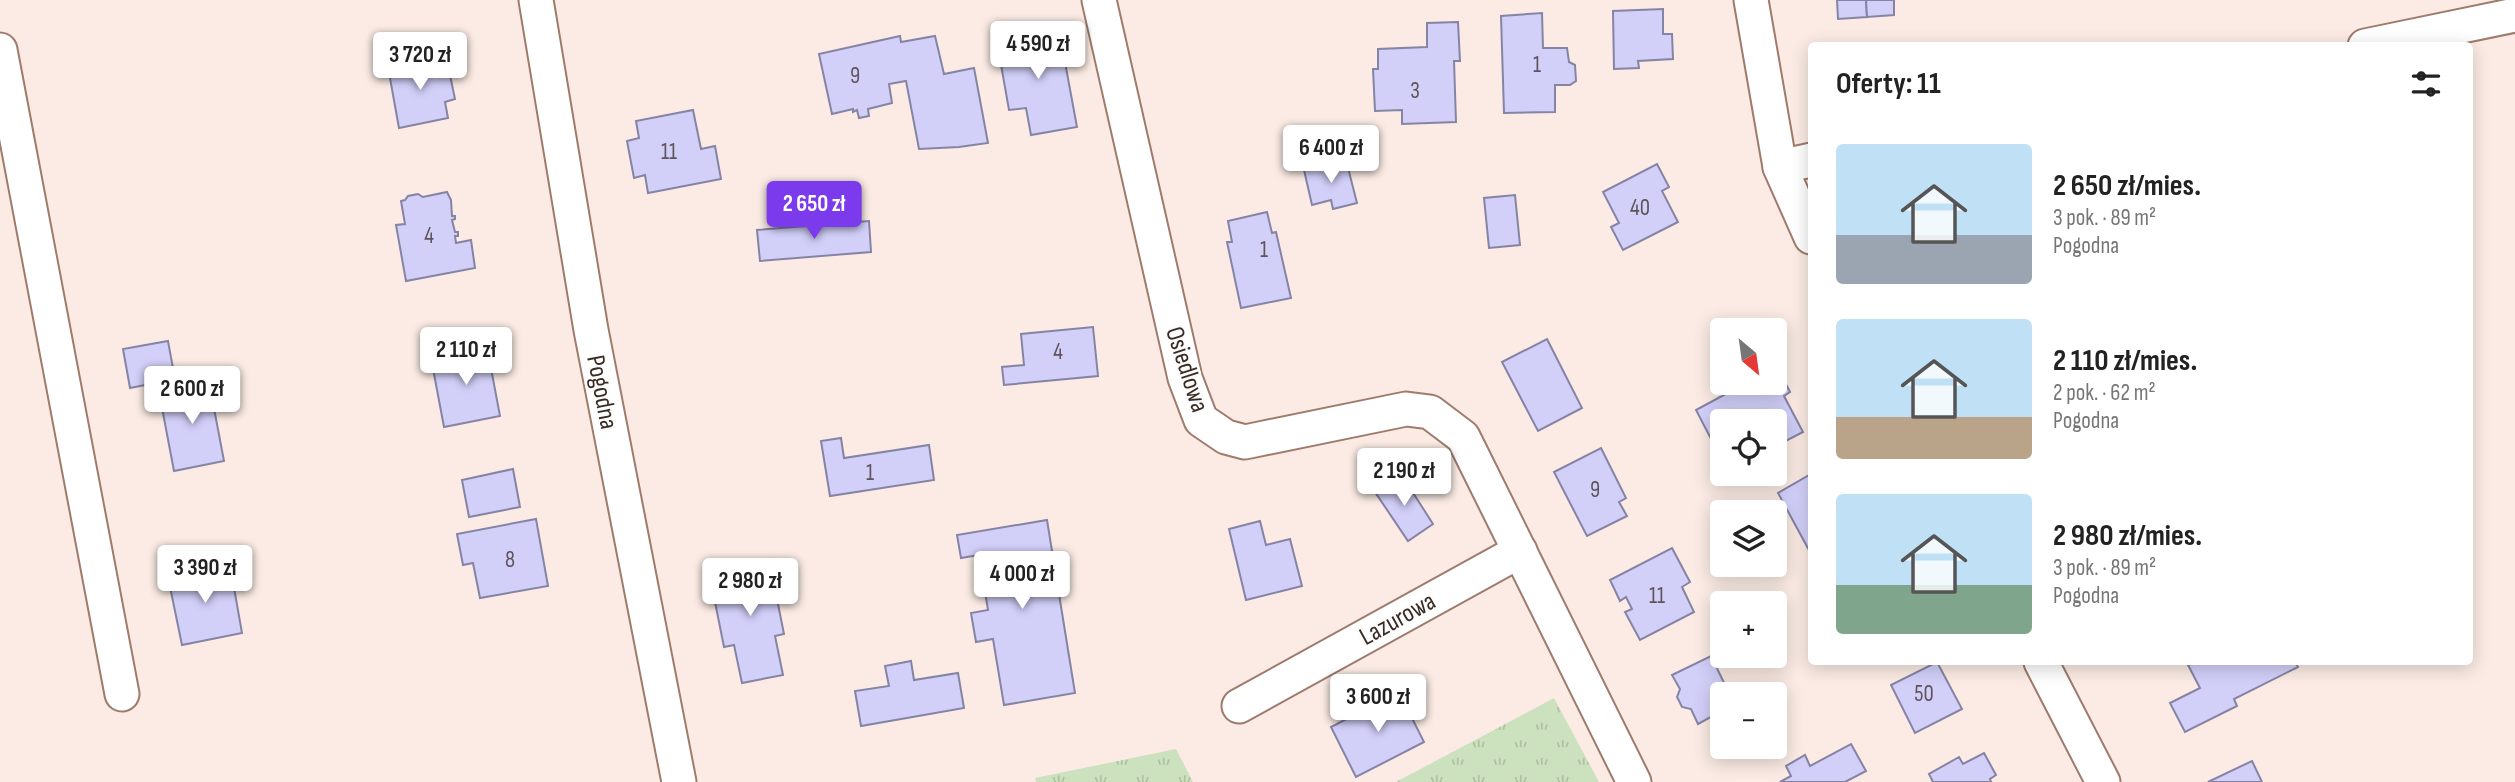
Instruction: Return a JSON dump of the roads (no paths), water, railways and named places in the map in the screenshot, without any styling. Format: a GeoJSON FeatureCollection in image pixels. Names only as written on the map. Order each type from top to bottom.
{"type":"FeatureCollection","features":[{"type":"Feature","properties":{"kind":"street","name":"Pogodna"},"geometry":{"type":"LineString","coordinates":[[536,0],[591,330],[680,782]]}},
{"type":"Feature","properties":{"kind":"street","name":"Osiedlowa"},"geometry":{"type":"LineString","coordinates":[[1099,0],[1185,378],[1201,420],[1226,436],[1245,442],[1406,409],[1430,412],[1463,437],[1634,782]]}},
{"type":"Feature","properties":{"kind":"street"},"geometry":{"type":"LineString","coordinates":[[1751,0],[1808,223]]}},
{"type":"Feature","properties":{"kind":"street"},"geometry":{"type":"LineString","coordinates":[[2384,42],[2515,15]]}},
{"type":"Feature","properties":{"kind":"street"},"geometry":{"type":"LineString","coordinates":[[0,50],[122,694]]}},
{"type":"Feature","properties":{"kind":"street","name":"Lazurowa"},"geometry":{"type":"LineString","coordinates":[[1239,706],[1520,551]]}},
{"type":"Feature","properties":{"kind":"street"},"geometry":{"type":"LineString","coordinates":[[2043,665],[2103,782]]}}]}
